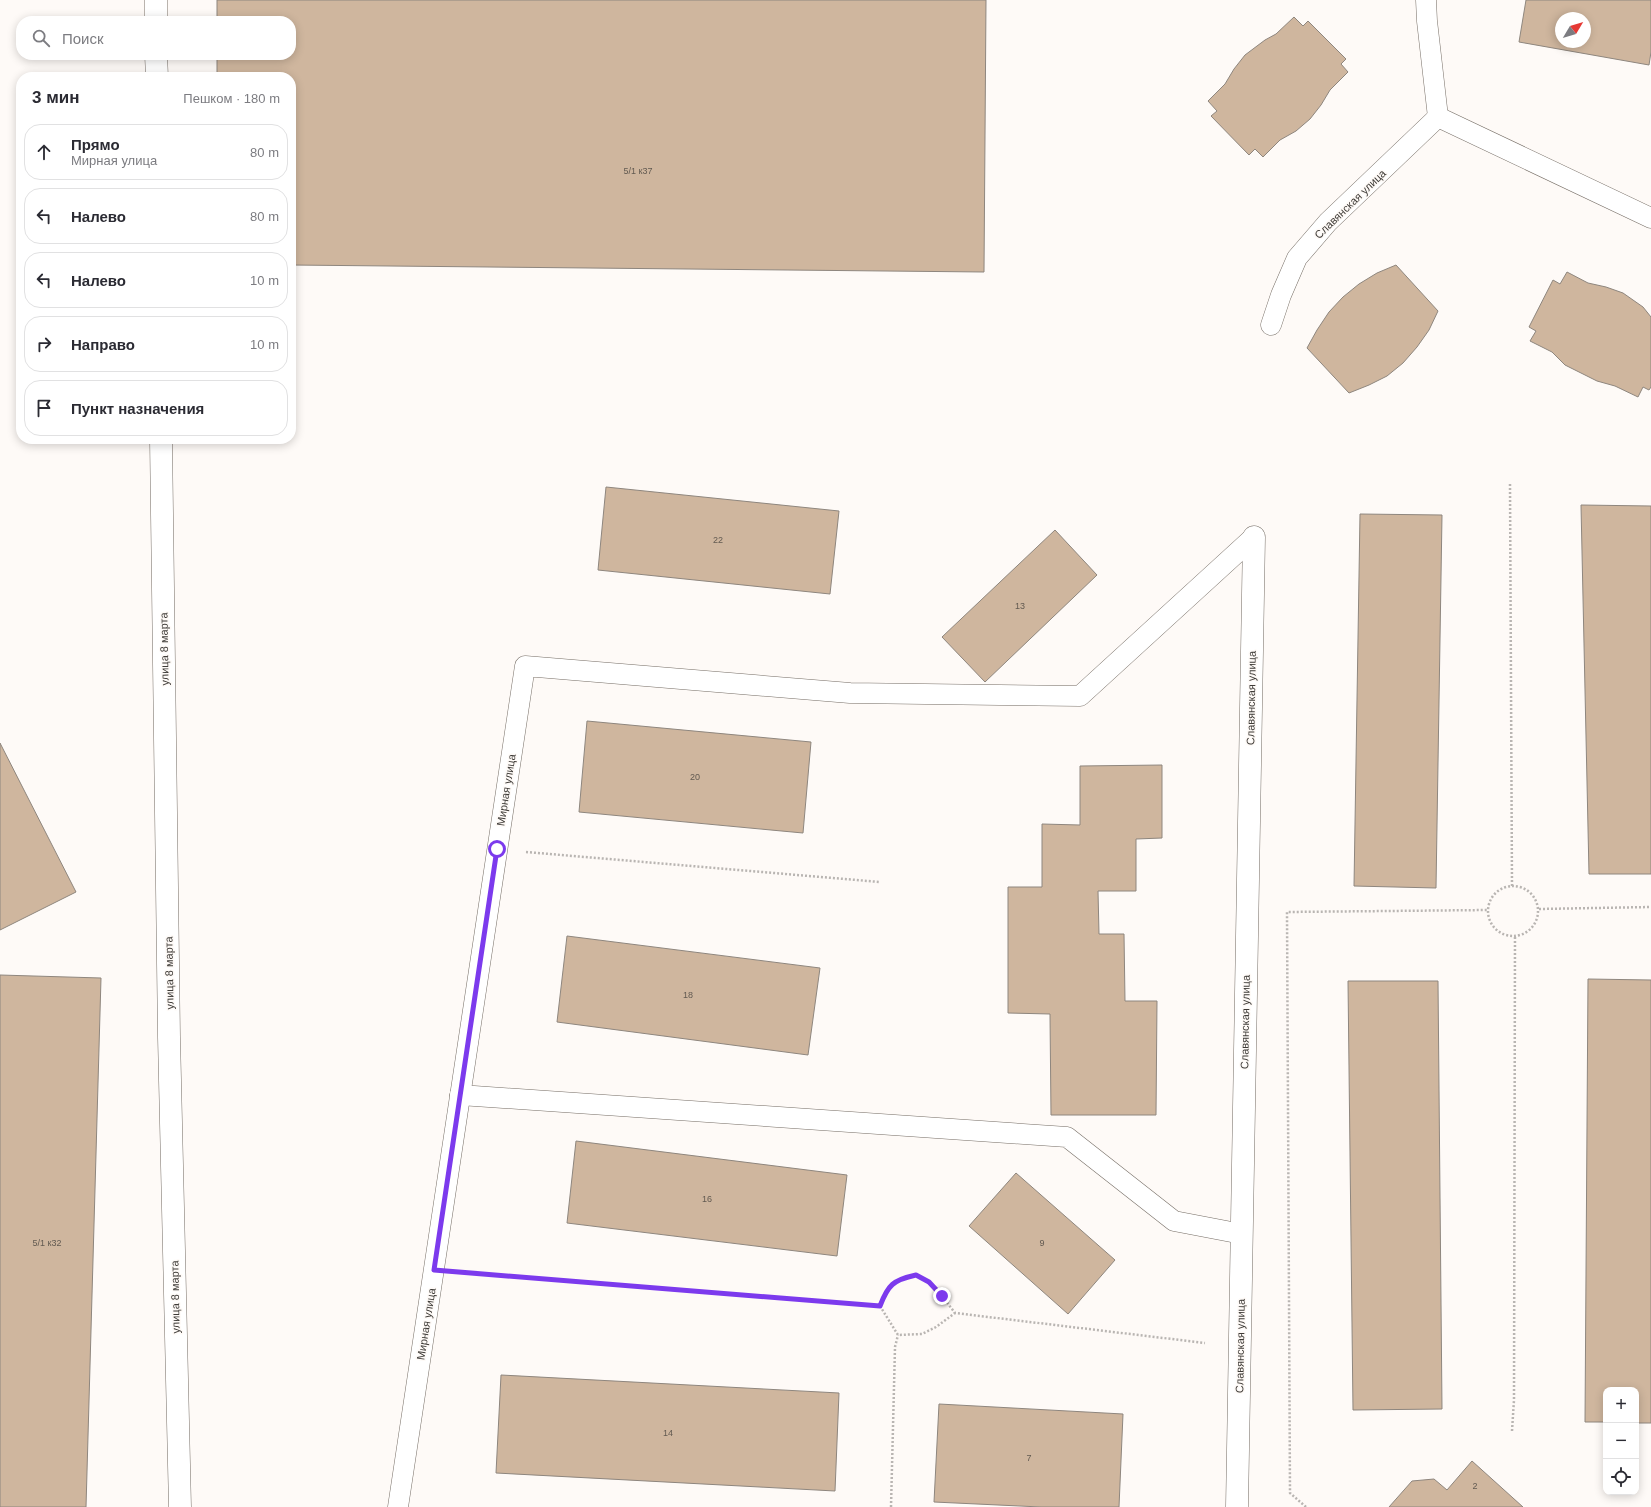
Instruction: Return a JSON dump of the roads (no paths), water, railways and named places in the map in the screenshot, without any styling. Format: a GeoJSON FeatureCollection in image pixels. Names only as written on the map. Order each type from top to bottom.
{"type":"FeatureCollection","features":[{"type":"Feature","properties":{"kind":"street"},"geometry":{"type":"LineString","coordinates":[[156,0],[156,16]]}},
{"type":"Feature","properties":{"kind":"street"},"geometry":{"type":"LineString","coordinates":[[156,60],[157,72]]}},
{"type":"Feature","properties":{"kind":"street","name":"улица 8 марта"},"geometry":{"type":"LineString","coordinates":[[161,444],[169,1037],[180,1507]]}},
{"type":"Feature","properties":{"kind":"street","name":"Славянская улица"},"geometry":{"type":"LineString","coordinates":[[1237,1507],[1254,536]]}},
{"type":"Feature","properties":{"kind":"lane"},"geometry":{"type":"LineString","coordinates":[[1426,0],[1438,117],[1651,218]]}},
{"type":"Feature","properties":{"kind":"lane","name":"Славянская улица"},"geometry":{"type":"LineString","coordinates":[[1272,325],[1281,295],[1297,258],[1328,222],[1438,117]]}},
{"type":"Feature","properties":{"kind":"lane","name":"Мирная улица"},"geometry":{"type":"LineString","coordinates":[[398,1507],[525,666],[850,693],[1080,696],[1254,536]]}},
{"type":"Feature","properties":{"kind":"lane"},"geometry":{"type":"LineString","coordinates":[[460,1095],[1067,1137],[1174,1221],[1242,1234]]}}]}
